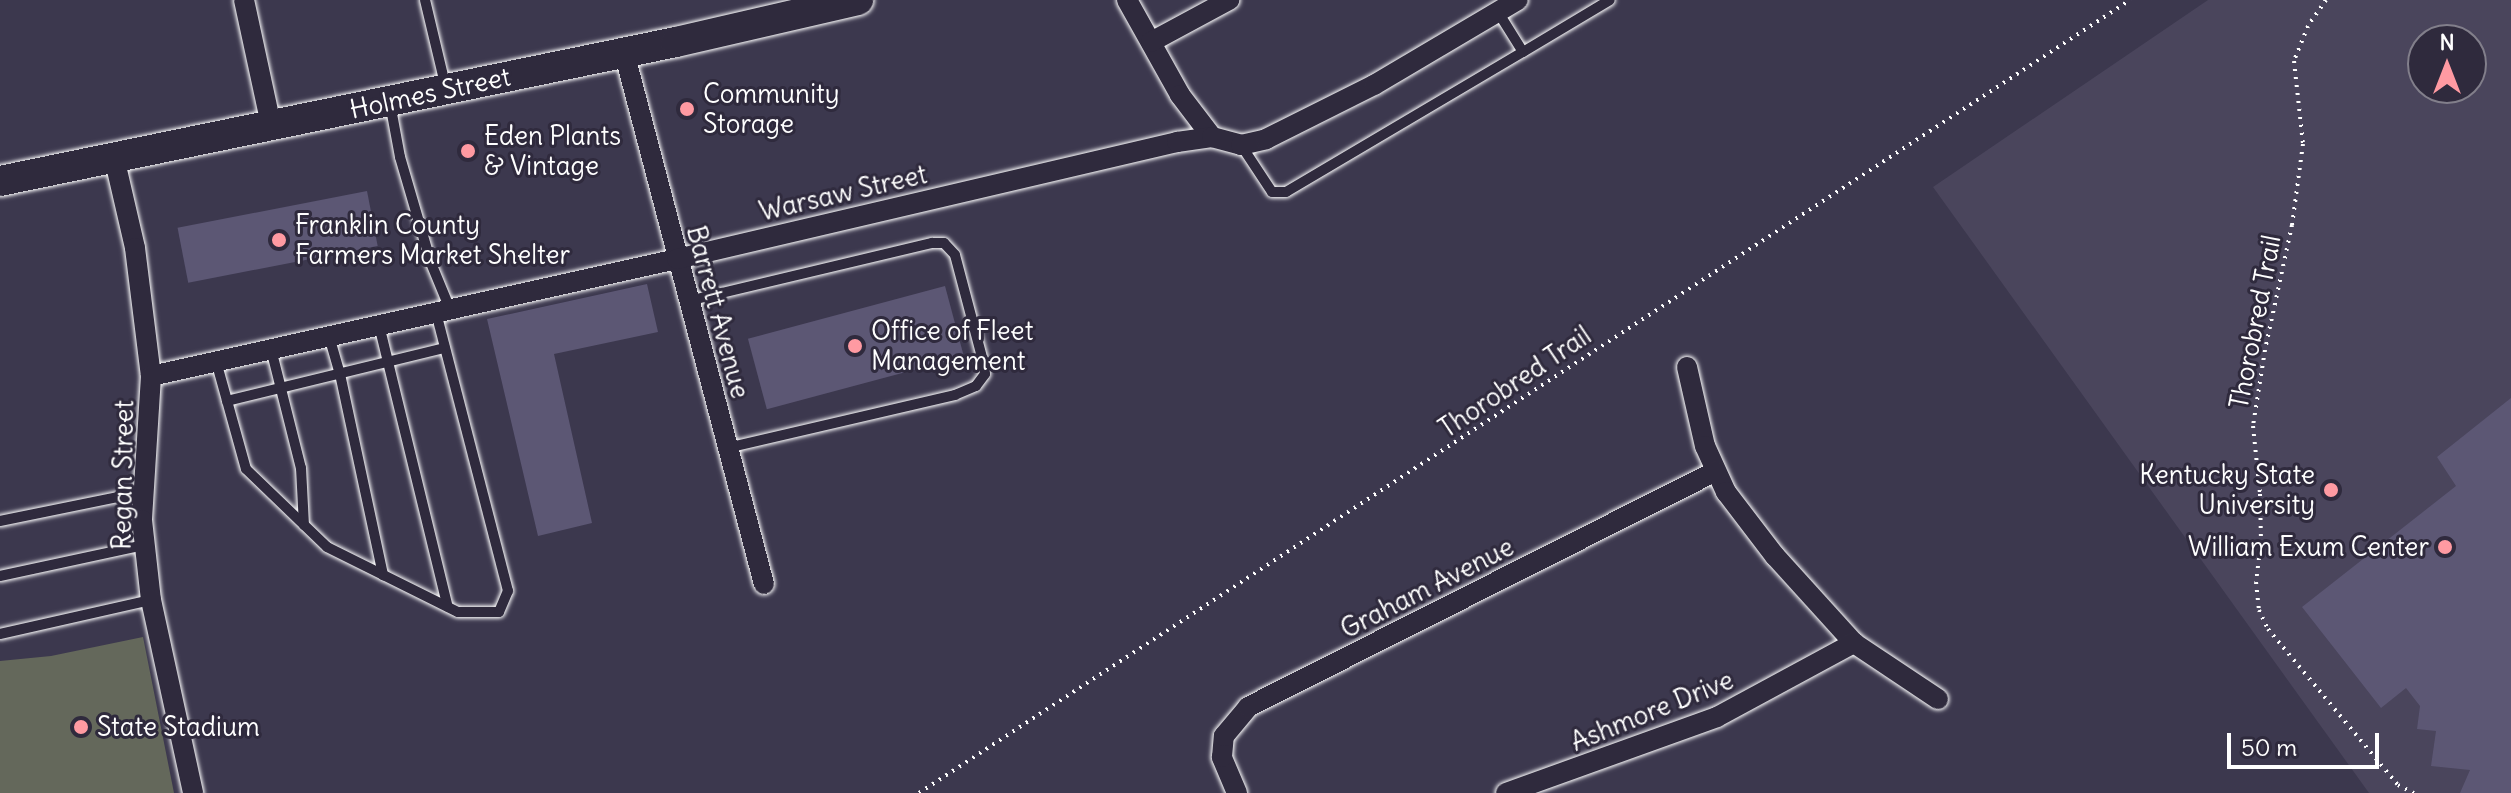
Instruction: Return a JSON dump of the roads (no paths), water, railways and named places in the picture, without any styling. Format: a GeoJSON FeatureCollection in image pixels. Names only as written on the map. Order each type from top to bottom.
{"type":"FeatureCollection","features":[{"type":"Feature","properties":{"kind":"main road","name":"Holmes Street"},"geometry":{"type":"LineString","coordinates":[[0,181],[624,52],[818,5],[858,0]]}},
{"type":"Feature","properties":{"kind":"street"},"geometry":{"type":"LineString","coordinates":[[244,0],[271,125]]}},
{"type":"Feature","properties":{"kind":"street"},"geometry":{"type":"LineString","coordinates":[[1127,0],[1180,95],[1212,137]]}},
{"type":"Feature","properties":{"kind":"street"},"geometry":{"type":"LineString","coordinates":[[1151,42],[1229,0]]}},
{"type":"Feature","properties":{"kind":"street"},"geometry":{"type":"LineString","coordinates":[[1241,145],[1266,139],[1312,117],[1518,0]]}},
{"type":"Feature","properties":{"kind":"street","name":"Barrett Avenue"},"geometry":{"type":"LineString","coordinates":[[624,52],[764,584]]}},
{"type":"Feature","properties":{"kind":"street","name":"Warsaw Street"},"geometry":{"type":"LineString","coordinates":[[151,376],[677,259],[1090,161],[1212,137],[1241,145]]}},
{"type":"Feature","properties":{"kind":"street","name":"Regan Street"},"geometry":{"type":"LineString","coordinates":[[114,157],[137,259],[151,376],[143,492],[151,600],[193,793]]}},
{"type":"Feature","properties":{"kind":"street"},"geometry":{"type":"LineString","coordinates":[[1687,367],[1705,446],[1726,492],[1775,556],[1854,643],[1938,699]]}},
{"type":"Feature","properties":{"kind":"street","name":"Graham Avenue"},"geometry":{"type":"LineString","coordinates":[[1237,793],[1222,757],[1224,736],[1248,707],[1716,471]]}},
{"type":"Feature","properties":{"kind":"street","name":"Ashmore Drive"},"geometry":{"type":"LineString","coordinates":[[1506,793],[1717,717],[1854,643]]}},
{"type":"Feature","properties":{"kind":"lane"},"geometry":{"type":"LineString","coordinates":[[425,0],[447,90]]}},
{"type":"Feature","properties":{"kind":"lane"},"geometry":{"type":"LineString","coordinates":[[1241,145],[1272,192],[1286,192],[1610,0]]}},
{"type":"Feature","properties":{"kind":"lane"},"geometry":{"type":"LineString","coordinates":[[1498,12],[1523,52]]}},
{"type":"Feature","properties":{"kind":"lane"},"geometry":{"type":"LineString","coordinates":[[216,361],[246,469],[327,547],[458,612],[499,612],[508,591],[445,348],[443,311],[400,157],[390,101]]}},
{"type":"Feature","properties":{"kind":"lane"},"geometry":{"type":"LineString","coordinates":[[688,301],[932,243],[944,243],[955,255],[984,365],[985,374],[976,386],[955,395],[728,448]]}},
{"type":"Feature","properties":{"kind":"lane"},"geometry":{"type":"LineString","coordinates":[[379,325],[448,607]]}},
{"type":"Feature","properties":{"kind":"lane"},"geometry":{"type":"LineString","coordinates":[[329,336],[383,575]]}},
{"type":"Feature","properties":{"kind":"lane"},"geometry":{"type":"LineString","coordinates":[[227,401],[445,348]]}},
{"type":"Feature","properties":{"kind":"lane"},"geometry":{"type":"LineString","coordinates":[[271,349],[301,468],[304,525]]}},
{"type":"Feature","properties":{"kind":"lane"},"geometry":{"type":"LineString","coordinates":[[0,521],[143,492]]}},
{"type":"Feature","properties":{"kind":"lane"},"geometry":{"type":"LineString","coordinates":[[0,576],[145,545]]}},
{"type":"Feature","properties":{"kind":"lane"},"geometry":{"type":"LineString","coordinates":[[0,634],[151,600]]}},
{"type":"Feature","properties":{"kind":"place","name":"Community Storage"},"geometry":{"type":"Point","coordinates":[687,109]}},
{"type":"Feature","properties":{"kind":"place","name":"Eden Plants & Vintage"},"geometry":{"type":"Point","coordinates":[468,151]}},
{"type":"Feature","properties":{"kind":"place","name":"Franklin County Farmers Market Shelter"},"geometry":{"type":"Point","coordinates":[279,240]}},
{"type":"Feature","properties":{"kind":"place","name":"Office of Fleet Management"},"geometry":{"type":"Point","coordinates":[855,346]}},
{"type":"Feature","properties":{"kind":"place","name":"Kentucky State University"},"geometry":{"type":"Point","coordinates":[2331,490]}},
{"type":"Feature","properties":{"kind":"place","name":"William Exum Center"},"geometry":{"type":"Point","coordinates":[2445,547]}},
{"type":"Feature","properties":{"kind":"place","name":"State Stadium"},"geometry":{"type":"Point","coordinates":[81,727]}}]}
